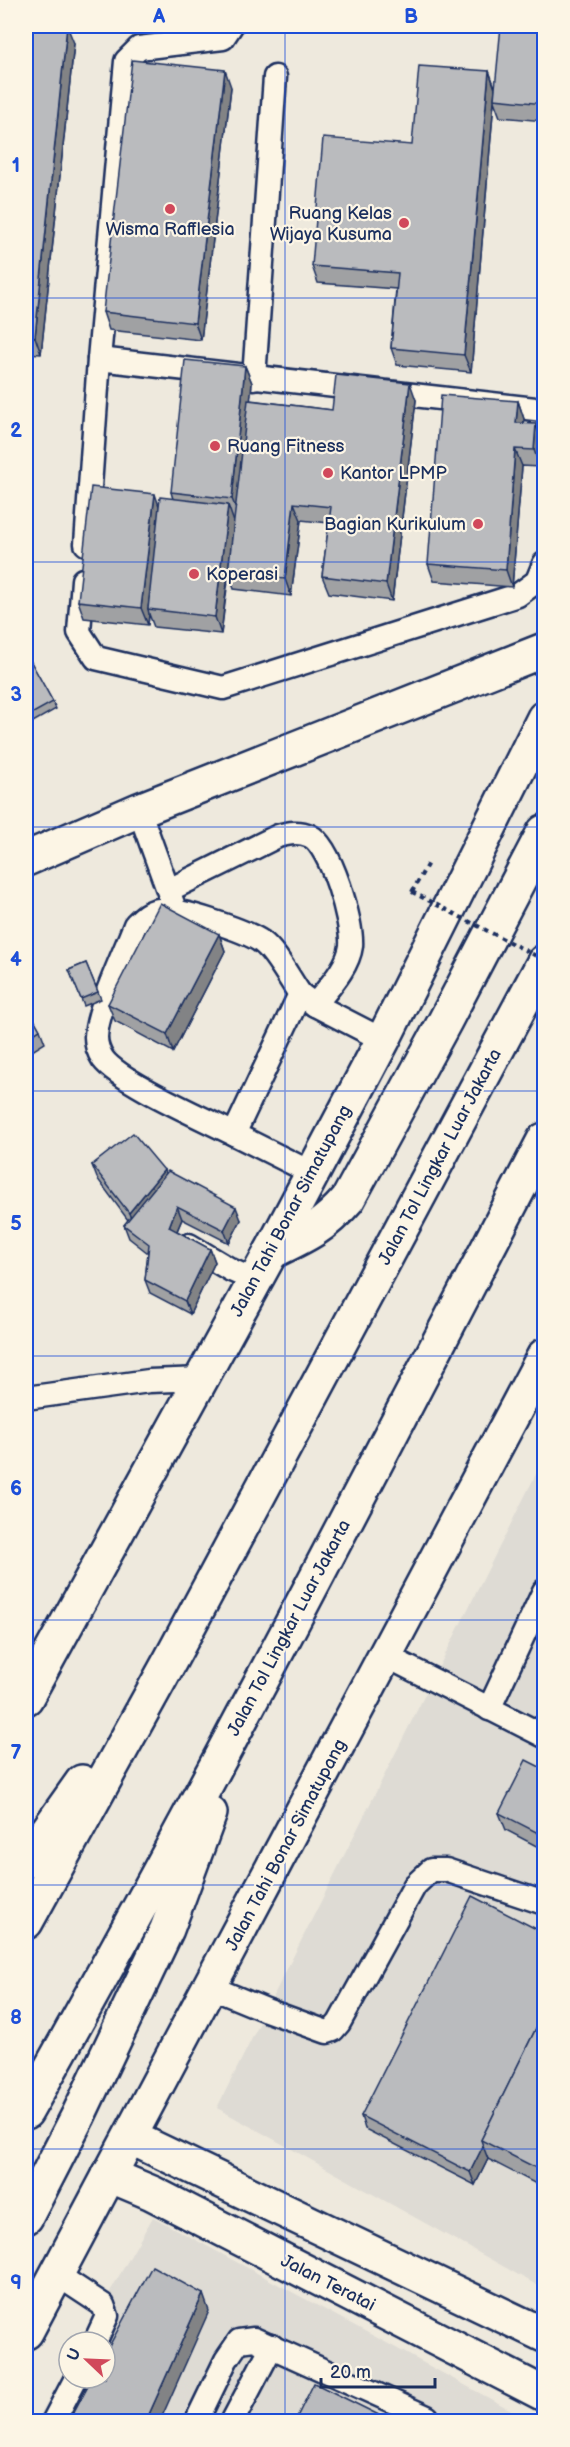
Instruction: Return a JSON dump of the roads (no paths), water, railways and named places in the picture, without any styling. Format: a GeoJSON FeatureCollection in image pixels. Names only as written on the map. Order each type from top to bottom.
{"type":"FeatureCollection","features":[{"type":"Feature","properties":{"kind":"main road"},"geometry":{"type":"LineString","coordinates":[[26,859],[139,810],[544,650]]}},
{"type":"Feature","properties":{"kind":"main road","name":"Jalan Tahi Bonar Simatupang"},"geometry":{"type":"LineString","coordinates":[[26,1698],[256,1281],[383,1040],[544,718]]}},
{"type":"Feature","properties":{"kind":"main road"},"geometry":{"type":"LineString","coordinates":[[271,1252],[313,1232],[330,1219],[348,1199],[451,1011],[544,832]]}},
{"type":"Feature","properties":{"kind":"main road","name":"Jalan Tol Lingkar Luar Jakarta"},"geometry":{"type":"LineString","coordinates":[[26,1922],[171,1659],[544,961]]}},
{"type":"Feature","properties":{"kind":"main road","name":"Jalan Tol Lingkar Luar Jakarta"},"geometry":{"type":"LineString","coordinates":[[26,2112],[251,1701],[544,1140]]}},
{"type":"Feature","properties":{"kind":"main road","name":"Jalan Tahi Bonar Simatupang"},"geometry":{"type":"LineString","coordinates":[[26,2332],[386,1656],[542,1370]]}},
{"type":"Feature","properties":{"kind":"main road"},"geometry":{"type":"LineString","coordinates":[[26,1861],[171,1659]]}},
{"type":"Feature","properties":{"kind":"main road"},"geometry":{"type":"LineString","coordinates":[[26,2217],[78,2116],[167,1929],[251,1701]]}},
{"type":"Feature","properties":{"kind":"main road"},"geometry":{"type":"LineString","coordinates":[[130,2137],[544,2335]]}},
{"type":"Feature","properties":{"kind":"main road","name":"Jalan Teratai"},"geometry":{"type":"LineString","coordinates":[[110,2175],[152,2193],[544,2394]]}},
{"type":"Feature","properties":{"kind":"lane"},"geometry":{"type":"LineString","coordinates":[[231,26],[223,38],[139,48],[126,61],[99,359],[79,632],[96,658],[223,688],[518,595],[537,581],[544,564]]}},
{"type":"Feature","properties":{"kind":"lane"},"geometry":{"type":"LineString","coordinates":[[254,378],[275,77]]}},
{"type":"Feature","properties":{"kind":"lane"},"geometry":{"type":"LineString","coordinates":[[99,359],[544,410]]}},
{"type":"Feature","properties":{"kind":"lane"},"geometry":{"type":"LineString","coordinates":[[139,810],[172,900],[263,942],[307,999],[383,1040]]}},
{"type":"Feature","properties":{"kind":"lane"},"geometry":{"type":"LineString","coordinates":[[234,1134],[307,999],[340,971],[351,945],[349,916],[326,854],[311,836],[293,832],[278,836],[158,910],[146,914],[135,925],[98,1019],[96,1039],[103,1059],[114,1070],[234,1134],[312,1173]]}},
{"type":"Feature","properties":{"kind":"lane"},"geometry":{"type":"LineString","coordinates":[[178,1238],[231,1270],[256,1281]]}},
{"type":"Feature","properties":{"kind":"lane"},"geometry":{"type":"LineString","coordinates":[[26,1398],[149,1381],[202,1379]]}},
{"type":"Feature","properties":{"kind":"lane"},"geometry":{"type":"LineString","coordinates":[[489,1709],[544,1591]]}},
{"type":"Feature","properties":{"kind":"lane"},"geometry":{"type":"LineString","coordinates":[[386,1656],[544,1736]]}},
{"type":"Feature","properties":{"kind":"lane"},"geometry":{"type":"LineString","coordinates":[[210,1987],[327,2032],[339,2024],[415,1885],[431,1870],[446,1870],[544,1903]]}},
{"type":"Feature","properties":{"kind":"lane"},"geometry":{"type":"LineString","coordinates":[[56,2274],[104,2305],[107,2316],[101,2330]]}},
{"type":"Feature","properties":{"kind":"lane"},"geometry":{"type":"LineString","coordinates":[[196,2421],[226,2360],[239,2342],[254,2339],[427,2417],[428,2421]]}},
{"type":"Feature","properties":{"kind":"lane"},"geometry":{"type":"LineString","coordinates":[[232,2421],[272,2346]]}},
{"type":"Feature","properties":{"kind":"lane"},"geometry":{"type":"LineString","coordinates":[[53,2421],[70,2390]]}},
{"type":"Feature","properties":{"kind":"place","name":"Wisma Rafflesia"},"geometry":{"type":"Point","coordinates":[170,209]}},
{"type":"Feature","properties":{"kind":"place","name":"Ruang Kelas Wijaya Kusuma"},"geometry":{"type":"Point","coordinates":[404,223]}},
{"type":"Feature","properties":{"kind":"place","name":"Ruang Fitness"},"geometry":{"type":"Point","coordinates":[215,446]}},
{"type":"Feature","properties":{"kind":"place","name":"Kantor LPMP"},"geometry":{"type":"Point","coordinates":[328,473]}},
{"type":"Feature","properties":{"kind":"place","name":"Bagian Kurikulum"},"geometry":{"type":"Point","coordinates":[478,524]}},
{"type":"Feature","properties":{"kind":"place","name":"Koperasi"},"geometry":{"type":"Point","coordinates":[194,574]}}]}
